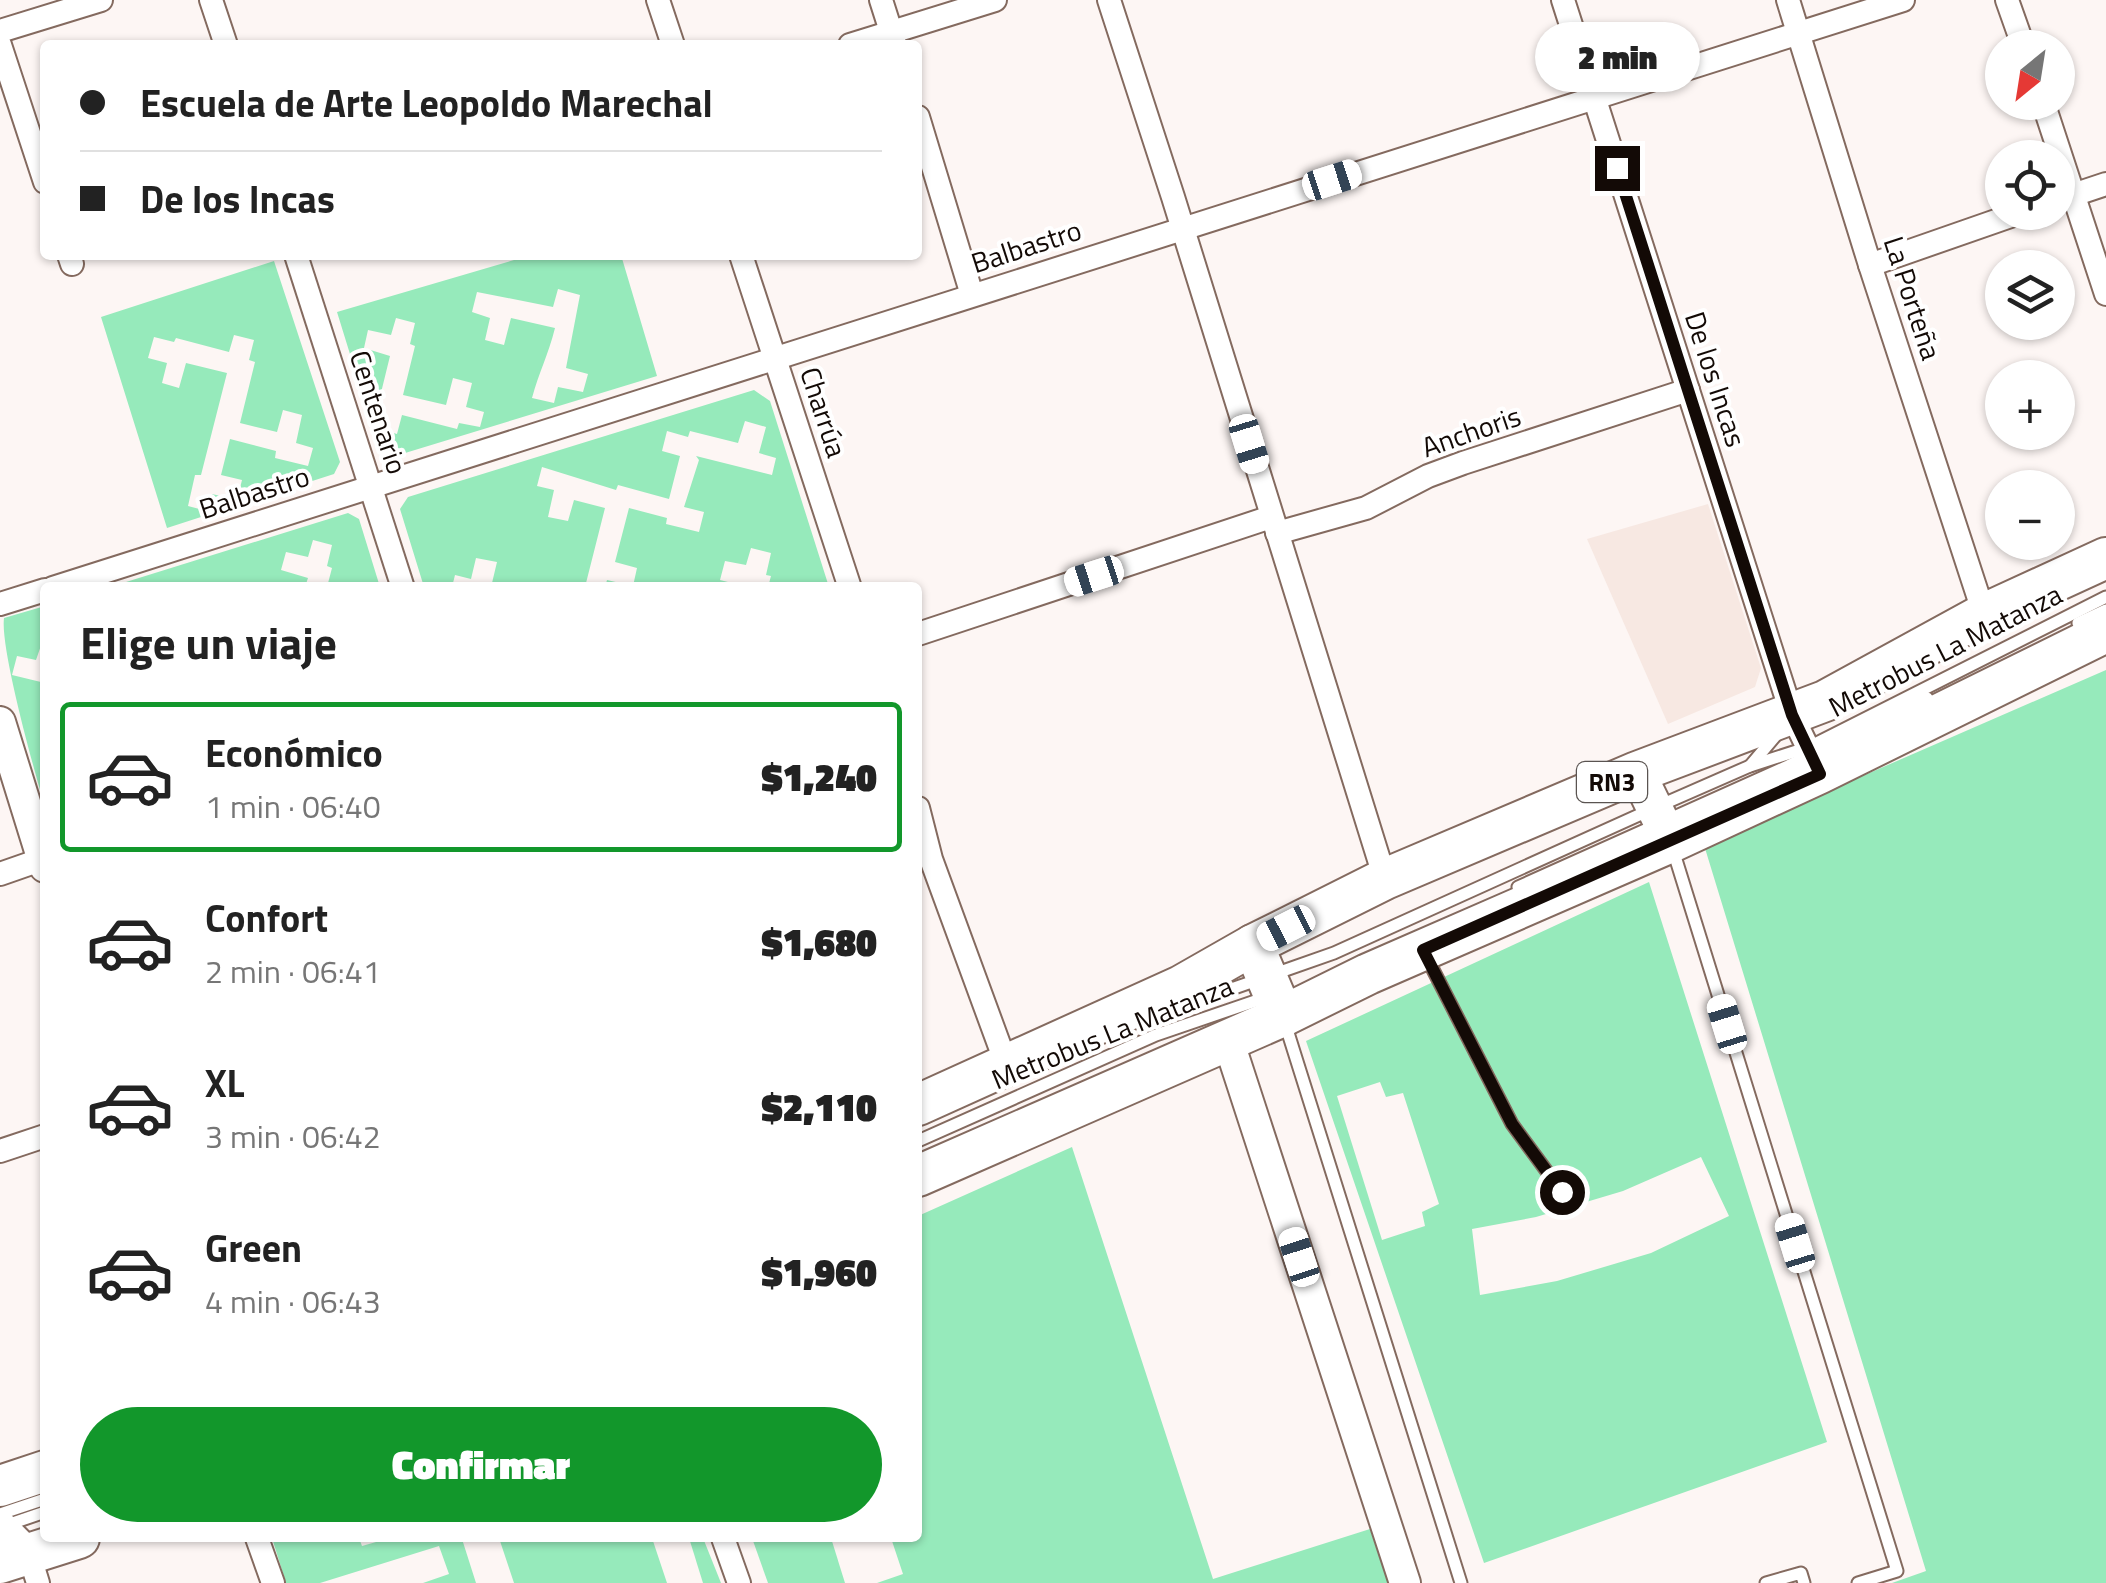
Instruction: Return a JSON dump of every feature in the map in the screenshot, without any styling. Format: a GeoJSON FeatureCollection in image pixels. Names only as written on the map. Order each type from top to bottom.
{"type":"FeatureCollection","features":[{"type":"Feature","properties":{"kind":"highway","name":"RN3"},"geometry":{"type":"LineString","coordinates":[[1808,747],[1825,701],[1984,614],[2106,558]]}},
{"type":"Feature","properties":{"kind":"highway","name":"RN3"},"geometry":{"type":"LineString","coordinates":[[922,1103],[1181,986],[1273,984],[1423,950],[1808,747],[2096,627]]}},
{"type":"Feature","properties":{"kind":"highway","name":"RN3"},"geometry":{"type":"LineString","coordinates":[[922,1174],[1228,1040],[1273,984],[1386,879],[1637,772],[1808,747]]}},
{"type":"Feature","properties":{"kind":"highway"},"geometry":{"type":"LineString","coordinates":[[0,1486],[40,1473]]}},
{"type":"Feature","properties":{"kind":"highway"},"geometry":{"type":"LineString","coordinates":[[10,1542],[40,1540]]}},
{"type":"Feature","properties":{"kind":"main road"},"geometry":{"type":"LineString","coordinates":[[1637,772],[1662,824]]}},
{"type":"Feature","properties":{"kind":"street"},"geometry":{"type":"LineString","coordinates":[[0,31],[100,0]]}},
{"type":"Feature","properties":{"kind":"street"},"geometry":{"type":"LineString","coordinates":[[211,0],[224,40]]}},
{"type":"Feature","properties":{"kind":"street"},"geometry":{"type":"LineString","coordinates":[[658,0],[671,40]]}},
{"type":"Feature","properties":{"kind":"street"},"geometry":{"type":"LineString","coordinates":[[881,0],[893,39],[995,0]]}},
{"type":"Feature","properties":{"kind":"street"},"geometry":{"type":"LineString","coordinates":[[1109,0],[1386,879]]}},
{"type":"Feature","properties":{"kind":"street","name":"De los Incas"},"geometry":{"type":"LineString","coordinates":[[1562,0],[1808,747]]}},
{"type":"Feature","properties":{"kind":"street","name":"La Porteña"},"geometry":{"type":"LineString","coordinates":[[1788,0],[1984,614]]}},
{"type":"Feature","properties":{"kind":"street","name":"Balbastro"},"geometry":{"type":"LineString","coordinates":[[72,582],[1903,0]]}},
{"type":"Feature","properties":{"kind":"street"},"geometry":{"type":"LineString","coordinates":[[2008,0],[2018,30]]}},
{"type":"Feature","properties":{"kind":"street"},"geometry":{"type":"LineString","coordinates":[[0,45],[40,167]]}},
{"type":"Feature","properties":{"kind":"street"},"geometry":{"type":"LineString","coordinates":[[922,130],[972,294]]}},
{"type":"Feature","properties":{"kind":"street"},"geometry":{"type":"LineString","coordinates":[[2075,195],[2106,184]]}},
{"type":"Feature","properties":{"kind":"street"},"geometry":{"type":"LineString","coordinates":[[2075,220],[2106,294]]}},
{"type":"Feature","properties":{"kind":"street"},"geometry":{"type":"LineString","coordinates":[[1870,265],[1985,225]]}},
{"type":"Feature","properties":{"kind":"street","name":"Centenario"},"geometry":{"type":"LineString","coordinates":[[298,260],[401,582]]}},
{"type":"Feature","properties":{"kind":"street","name":"Charrúa"},"geometry":{"type":"LineString","coordinates":[[743,260],[848,582]]}},
{"type":"Feature","properties":{"kind":"street","name":"Anchoris"},"geometry":{"type":"LineString","coordinates":[[922,633],[1274,525],[1366,508],[1463,463],[1688,390]]}},
{"type":"Feature","properties":{"kind":"street"},"geometry":{"type":"LineString","coordinates":[[0,604],[40,592]]}},
{"type":"Feature","properties":{"kind":"street"},"geometry":{"type":"LineString","coordinates":[[0,722],[40,850]]}},
{"type":"Feature","properties":{"kind":"street"},"geometry":{"type":"LineString","coordinates":[[924,861],[1006,1066]]}},
{"type":"Feature","properties":{"kind":"street"},"geometry":{"type":"LineString","coordinates":[[0,874],[40,864]]}},
{"type":"Feature","properties":{"kind":"street"},"geometry":{"type":"LineString","coordinates":[[1228,1040],[1405,1583]]}},
{"type":"Feature","properties":{"kind":"street"},"geometry":{"type":"LineString","coordinates":[[0,1151],[40,1138]]}},
{"type":"Feature","properties":{"kind":"street"},"geometry":{"type":"LineString","coordinates":[[259,1542],[274,1583]]}},
{"type":"Feature","properties":{"kind":"street"},"geometry":{"type":"LineString","coordinates":[[724,1542],[739,1583]]}},
{"type":"Feature","properties":{"kind":"lane","name":"Metrobus La Matanza"},"geometry":{"type":"LineString","coordinates":[[1750,766],[1808,747],[2106,597]]}},
{"type":"Feature","properties":{"kind":"lane","name":"Metrobus La Matanza"},"geometry":{"type":"LineString","coordinates":[[1980,672],[2096,627]]}},
{"type":"Feature","properties":{"kind":"lane","name":"Metrobus La Matanza"},"geometry":{"type":"LineString","coordinates":[[1505,893],[1662,824],[1750,766],[1808,747],[1980,672],[2096,627]]}},
{"type":"Feature","properties":{"kind":"lane","name":"Metrobus La Matanza"},"geometry":{"type":"LineString","coordinates":[[922,1138],[1273,984],[1334,953],[1662,824]]}},
{"type":"Feature","properties":{"kind":"lane"},"geometry":{"type":"LineString","coordinates":[[1662,824],[1899,1577],[1858,1583]]}},
{"type":"Feature","properties":{"kind":"lane"},"geometry":{"type":"LineString","coordinates":[[1423,950],[1512,1124],[1562,1192]]}},
{"type":"Feature","properties":{"kind":"lane","name":"Metrobus La Matanza"},"geometry":{"type":"LineString","coordinates":[[1162,1014],[1273,984]]}},
{"type":"Feature","properties":{"kind":"lane"},"geometry":{"type":"LineString","coordinates":[[1273,984],[1462,1583]]}},
{"type":"Feature","properties":{"kind":"lane"},"geometry":{"type":"LineString","coordinates":[[10,1542],[40,1505]]}},
{"type":"Feature","properties":{"kind":"lane"},"geometry":{"type":"LineString","coordinates":[[10,1542],[40,1516]]}},
{"type":"Feature","properties":{"kind":"lane"},"geometry":{"type":"LineString","coordinates":[[1766,1583],[1801,1573],[1804,1583]]}},
{"type":"Feature","properties":{"kind":"shaded area"},"geometry":{"type":"Polygon","coordinates":[[[1708,504],[1761,668],[1755,687],[1668,724],[1587,539],[1708,504]]]}},
{"type":"Feature","properties":{"kind":"green space"},"geometry":{"type":"Polygon","coordinates":[[[514,260],[622,260],[657,376],[392,457],[379,448],[337,312],[514,260]],[[558,289],[553,307],[477,292],[472,312],[490,318],[485,340],[504,345],[511,318],[555,328],[532,398],[554,403],[558,387],[583,392],[588,374],[566,368],[580,295],[558,289]],[[396,318],[391,335],[368,330],[364,348],[390,356],[378,405],[383,408],[379,429],[397,434],[402,415],[457,429],[459,423],[480,427],[484,412],[466,407],[472,383],[453,378],[446,405],[403,395],[415,346],[410,344],[415,323],[396,318]]]}},
{"type":"Feature","properties":{"kind":"green space"},"geometry":{"type":"Polygon","coordinates":[[[274,261],[340,462],[334,474],[167,528],[101,317],[274,261]],[[234,335],[229,352],[176,338],[174,342],[154,337],[148,358],[167,363],[162,383],[179,388],[186,363],[227,373],[201,475],[195,475],[188,506],[207,511],[212,494],[237,500],[242,480],[221,475],[230,439],[276,451],[275,458],[308,466],[313,448],[296,443],[302,415],[283,410],[277,432],[240,423],[255,362],[249,360],[254,340],[234,335]]]}},
{"type":"Feature","properties":{"kind":"green space"},"geometry":{"type":"Polygon","coordinates":[[[754,390],[770,401],[827,582],[769,582],[771,576],[766,575],[771,553],[751,548],[746,565],[725,561],[720,580],[728,582],[634,582],[637,568],[615,562],[629,508],[667,518],[666,524],[699,532],[704,512],[684,507],[699,460],[696,456],[772,475],[776,458],[759,453],[766,427],[745,421],[738,443],[690,431],[688,437],[667,431],[662,451],[680,456],[669,499],[618,485],[616,490],[542,467],[537,486],[554,490],[548,517],[568,521],[574,500],[605,508],[586,582],[492,582],[497,562],[476,558],[471,579],[455,575],[453,582],[422,582],[400,509],[408,497],[754,390]]]}},
{"type":"Feature","properties":{"kind":"green space"},"geometry":{"type":"Polygon","coordinates":[[[348,513],[359,519],[378,582],[328,582],[332,545],[313,540],[308,557],[286,552],[281,570],[308,578],[307,582],[126,582],[348,513]]]}},
{"type":"Feature","properties":{"kind":"green space"},"geometry":{"type":"Polygon","coordinates":[[[40,607],[40,648],[36,660],[17,656],[12,675],[40,682],[40,789],[12,681],[4,618],[40,607]]]}},
{"type":"Feature","properties":{"kind":"green space"},"geometry":{"type":"Polygon","coordinates":[[[2106,670],[2106,1583],[1892,1583],[1926,1571],[1704,845],[2106,670]]]}},
{"type":"Feature","properties":{"kind":"green space"},"geometry":{"type":"Polygon","coordinates":[[[1649,882],[1827,1442],[1484,1563],[1306,1041],[1649,882]],[[1380,1082],[1337,1096],[1382,1240],[1425,1226],[1422,1212],[1439,1204],[1403,1093],[1386,1097],[1380,1082]],[[1701,1157],[1623,1191],[1536,1217],[1472,1229],[1480,1295],[1557,1281],[1651,1253],[1729,1216],[1701,1157]]]}},
{"type":"Feature","properties":{"kind":"green space"},"geometry":{"type":"Polygon","coordinates":[[[1072,1147],[1213,1579],[1370,1529],[1388,1583],[877,1583],[903,1574],[892,1542],[922,1542],[922,1214],[1072,1147]]]}},
{"type":"Feature","properties":{"kind":"green space"},"geometry":{"type":"Polygon","coordinates":[[[273,1542],[360,1542],[362,1546],[376,1542],[463,1542],[476,1583],[423,1583],[449,1574],[439,1546],[320,1583],[286,1583],[273,1542]]]}},
{"type":"Feature","properties":{"kind":"green space"},"geometry":{"type":"Polygon","coordinates":[[[500,1542],[653,1542],[667,1583],[514,1583],[500,1542]]]}},
{"type":"Feature","properties":{"kind":"green space"},"geometry":{"type":"Polygon","coordinates":[[[690,1542],[705,1542],[721,1583],[703,1583],[690,1542]]]}},
{"type":"Feature","properties":{"kind":"green space"},"geometry":{"type":"Polygon","coordinates":[[[753,1542],[832,1542],[845,1583],[768,1583],[753,1542]]]}},
{"type":"Feature","properties":{"kind":"route"},"geometry":{"type":"LineString","coordinates":[[1562,1192],[1512,1124],[1423,950],[1820,774],[1792,715],[1617,168]]}}]}
